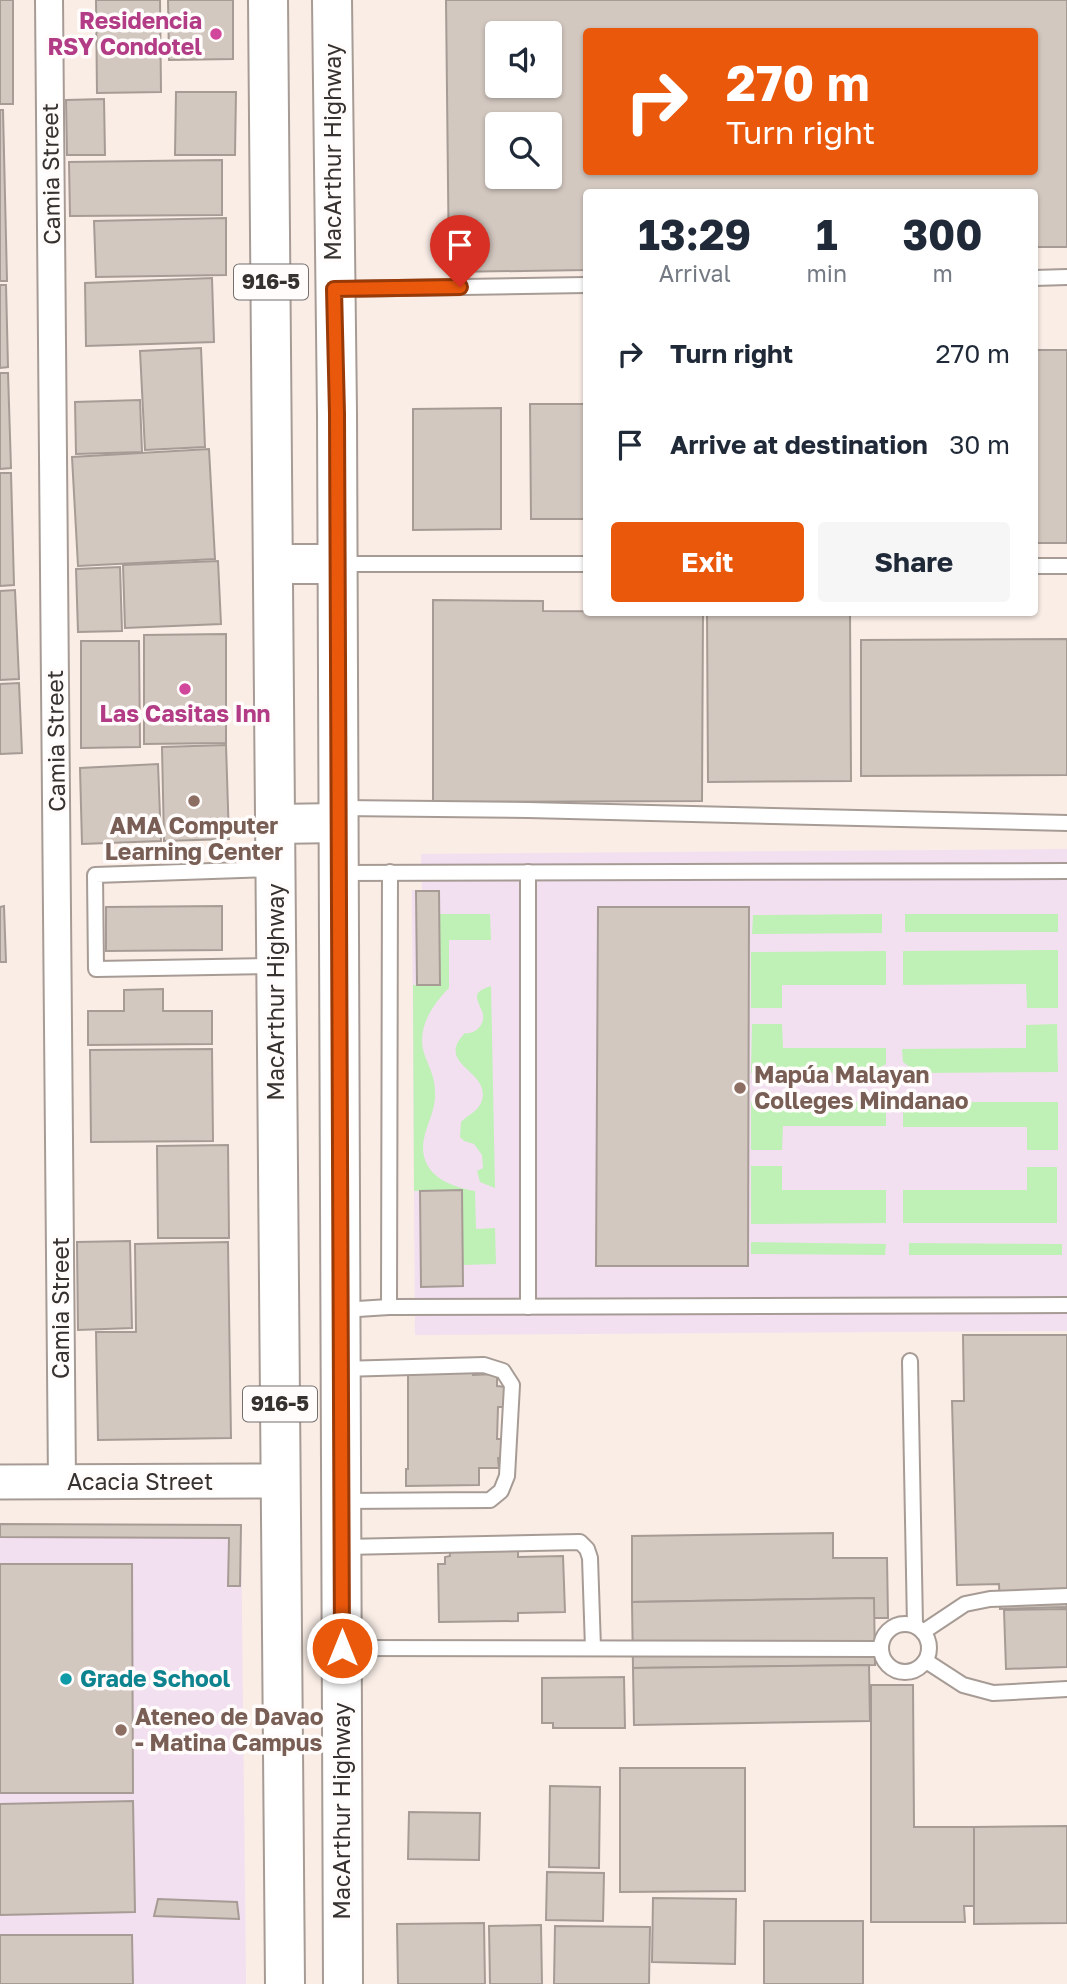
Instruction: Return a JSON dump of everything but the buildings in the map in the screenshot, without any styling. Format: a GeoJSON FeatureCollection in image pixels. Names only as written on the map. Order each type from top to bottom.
{"type":"FeatureCollection","features":[{"type":"Feature","properties":{"kind":"main road","name":"MacArthur Highway"},"geometry":{"type":"LineString","coordinates":[[268,0],[285,1984]]}},
{"type":"Feature","properties":{"kind":"main road","name":"MacArthur Highway"},"geometry":{"type":"LineString","coordinates":[[331,0],[339,873],[343,1984]]}},
{"type":"Feature","properties":{"kind":"main road"},"geometry":{"type":"LineString","coordinates":[[273,564],[337,564]]}},
{"type":"Feature","properties":{"kind":"main road"},"geometry":{"type":"LineString","coordinates":[[275,824],[338,816]]}},
{"type":"Feature","properties":{"kind":"street","name":"Camia Street"},"geometry":{"type":"LineString","coordinates":[[49,0],[62,1482]]}},
{"type":"Feature","properties":{"kind":"street","name":"Acacia Street"},"geometry":{"type":"LineString","coordinates":[[0,1482],[281,1481]]}},
{"type":"Feature","properties":{"kind":"lane"},"geometry":{"type":"LineString","coordinates":[[1038,278],[1067,277]]}},
{"type":"Feature","properties":{"kind":"lane"},"geometry":{"type":"LineString","coordinates":[[334,289],[583,285]]}},
{"type":"Feature","properties":{"kind":"lane"},"geometry":{"type":"LineString","coordinates":[[337,564],[583,565]]}},
{"type":"Feature","properties":{"kind":"lane"},"geometry":{"type":"LineString","coordinates":[[1038,566],[1067,566]]}},
{"type":"Feature","properties":{"kind":"lane"},"geometry":{"type":"LineString","coordinates":[[338,816],[528,810],[1067,823]]}},
{"type":"Feature","properties":{"kind":"lane"},"geometry":{"type":"LineString","coordinates":[[275,869],[96,875],[96,968],[276,966]]}},
{"type":"Feature","properties":{"kind":"lane"},"geometry":{"type":"LineString","coordinates":[[339,873],[1067,871]]}},
{"type":"Feature","properties":{"kind":"lane"},"geometry":{"type":"LineString","coordinates":[[390,872],[390,1307]]}},
{"type":"Feature","properties":{"kind":"lane"},"geometry":{"type":"LineString","coordinates":[[527,1307],[528,872]]}},
{"type":"Feature","properties":{"kind":"lane"},"geometry":{"type":"LineString","coordinates":[[340,1310],[390,1307],[1067,1305]]}},
{"type":"Feature","properties":{"kind":"lane"},"geometry":{"type":"LineString","coordinates":[[910,1361],[919,1628]]}},
{"type":"Feature","properties":{"kind":"lane"},"geometry":{"type":"LineString","coordinates":[[340,1369],[484,1365],[503,1371],[512,1385],[508,1476],[501,1491],[490,1500],[341,1501]]}},
{"type":"Feature","properties":{"kind":"lane"},"geometry":{"type":"LineString","coordinates":[[341,1547],[580,1542],[587,1549],[590,1558],[593,1648]]}},
{"type":"Feature","properties":{"kind":"lane"},"geometry":{"type":"LineString","coordinates":[[919,1628],[965,1604],[990,1599],[1067,1596]]}},
{"type":"Feature","properties":{"kind":"lane"},"geometry":{"type":"LineString","coordinates":[[905,1623],[919,1628],[929,1641],[926,1661],[912,1672],[894,1670],[882,1657],[880,1648],[887,1630],[905,1623]]}},
{"type":"Feature","properties":{"kind":"lane"},"geometry":{"type":"LineString","coordinates":[[342,1648],[880,1648]]}},
{"type":"Feature","properties":{"kind":"lane"},"geometry":{"type":"LineString","coordinates":[[926,1661],[963,1685],[993,1693],[1067,1689]]}},
{"type":"Feature","properties":{"kind":"shaded area","name":"Mapúa Malayan Colleges Mindanao"},"geometry":{"type":"Polygon","coordinates":[[[1067,849],[1067,1331],[415,1335],[412,890],[422,890],[421,854],[1067,849]]]}},
{"type":"Feature","properties":{"kind":"shaded area","name":"Ateneo de Davao - Matina Campus"},"geometry":{"type":"Polygon","coordinates":[[[0,1524],[241,1525],[246,1984],[0,1984],[0,1524]]]}},
{"type":"Feature","properties":{"kind":"green space"},"geometry":{"type":"Polygon","coordinates":[[[440,914],[490,914],[491,940],[449,940],[449,988],[431,1010],[422,1037],[435,1092],[425,1134],[424,1158],[443,1181],[475,1191],[476,1229],[495,1228],[496,1264],[463,1265],[462,1190],[414,1191],[413,985],[440,985],[440,914]]]}},
{"type":"Feature","properties":{"kind":"green space"},"geometry":{"type":"Polygon","coordinates":[[[882,914],[882,933],[752,934],[753,915],[882,914]]]}},
{"type":"Feature","properties":{"kind":"green space"},"geometry":{"type":"Polygon","coordinates":[[[905,914],[1058,914],[1058,932],[905,932],[905,914]]]}},
{"type":"Feature","properties":{"kind":"green space"},"geometry":{"type":"Polygon","coordinates":[[[1058,950],[1058,1008],[1027,1008],[1026,984],[903,985],[903,951],[1058,950]]]}},
{"type":"Feature","properties":{"kind":"green space"},"geometry":{"type":"Polygon","coordinates":[[[886,951],[886,985],[782,985],[782,1008],[751,1008],[751,952],[886,951]]]}},
{"type":"Feature","properties":{"kind":"green space"},"geometry":{"type":"Polygon","coordinates":[[[491,986],[495,1188],[480,1182],[477,1171],[483,1168],[482,1155],[474,1144],[460,1137],[461,1122],[479,1106],[483,1092],[456,1053],[457,1044],[465,1033],[473,1032],[482,1024],[483,1015],[477,996],[481,990],[491,986]]]}},
{"type":"Feature","properties":{"kind":"green space"},"geometry":{"type":"Polygon","coordinates":[[[752,1024],[782,1024],[783,1048],[886,1048],[886,1064],[872,1073],[751,1073],[752,1024]]]}},
{"type":"Feature","properties":{"kind":"green space"},"geometry":{"type":"Polygon","coordinates":[[[1057,1024],[1058,1072],[918,1073],[903,1062],[902,1049],[1026,1048],[1026,1025],[1057,1024]]]}},
{"type":"Feature","properties":{"kind":"green space"},"geometry":{"type":"Polygon","coordinates":[[[751,1102],[871,1102],[886,1112],[886,1126],[783,1126],[782,1150],[751,1150],[751,1102]]]}},
{"type":"Feature","properties":{"kind":"green space"},"geometry":{"type":"Polygon","coordinates":[[[917,1102],[1058,1102],[1058,1150],[1027,1150],[1027,1127],[903,1127],[903,1111],[917,1102]]]}},
{"type":"Feature","properties":{"kind":"green space"},"geometry":{"type":"Polygon","coordinates":[[[751,1166],[782,1166],[782,1190],[886,1190],[886,1223],[751,1224],[751,1166]]]}},
{"type":"Feature","properties":{"kind":"green space"},"geometry":{"type":"Polygon","coordinates":[[[1027,1167],[1057,1167],[1057,1223],[903,1223],[903,1190],[1027,1190],[1027,1167]]]}},
{"type":"Feature","properties":{"kind":"green space"},"geometry":{"type":"Polygon","coordinates":[[[751,1242],[886,1244],[885,1255],[751,1254],[751,1242]]]}},
{"type":"Feature","properties":{"kind":"green space"},"geometry":{"type":"Polygon","coordinates":[[[909,1243],[1062,1244],[1062,1255],[909,1255],[909,1243]]]}},
{"type":"Feature","properties":{"kind":"place","name":"Residencia RSY Condotel"},"geometry":{"type":"Point","coordinates":[216,34]}},
{"type":"Feature","properties":{"kind":"place","name":"Las Casitas Inn"},"geometry":{"type":"Point","coordinates":[185,689]}},
{"type":"Feature","properties":{"kind":"place","name":"AMA Computer Learning Center"},"geometry":{"type":"Point","coordinates":[194,801]}},
{"type":"Feature","properties":{"kind":"place","name":"Mapúa Malayan Colleges Mindanao"},"geometry":{"type":"Point","coordinates":[740,1088]}},
{"type":"Feature","properties":{"kind":"place","name":"Grade School"},"geometry":{"type":"Point","coordinates":[66,1679]}},
{"type":"Feature","properties":{"kind":"place","name":"Ateneo de Davao - Matina Campus"},"geometry":{"type":"Point","coordinates":[121,1730]}},
{"type":"Feature","properties":{"kind":"route"},"geometry":{"type":"LineString","coordinates":[[342,1648],[337,414],[334,289],[460,287]]}}]}
